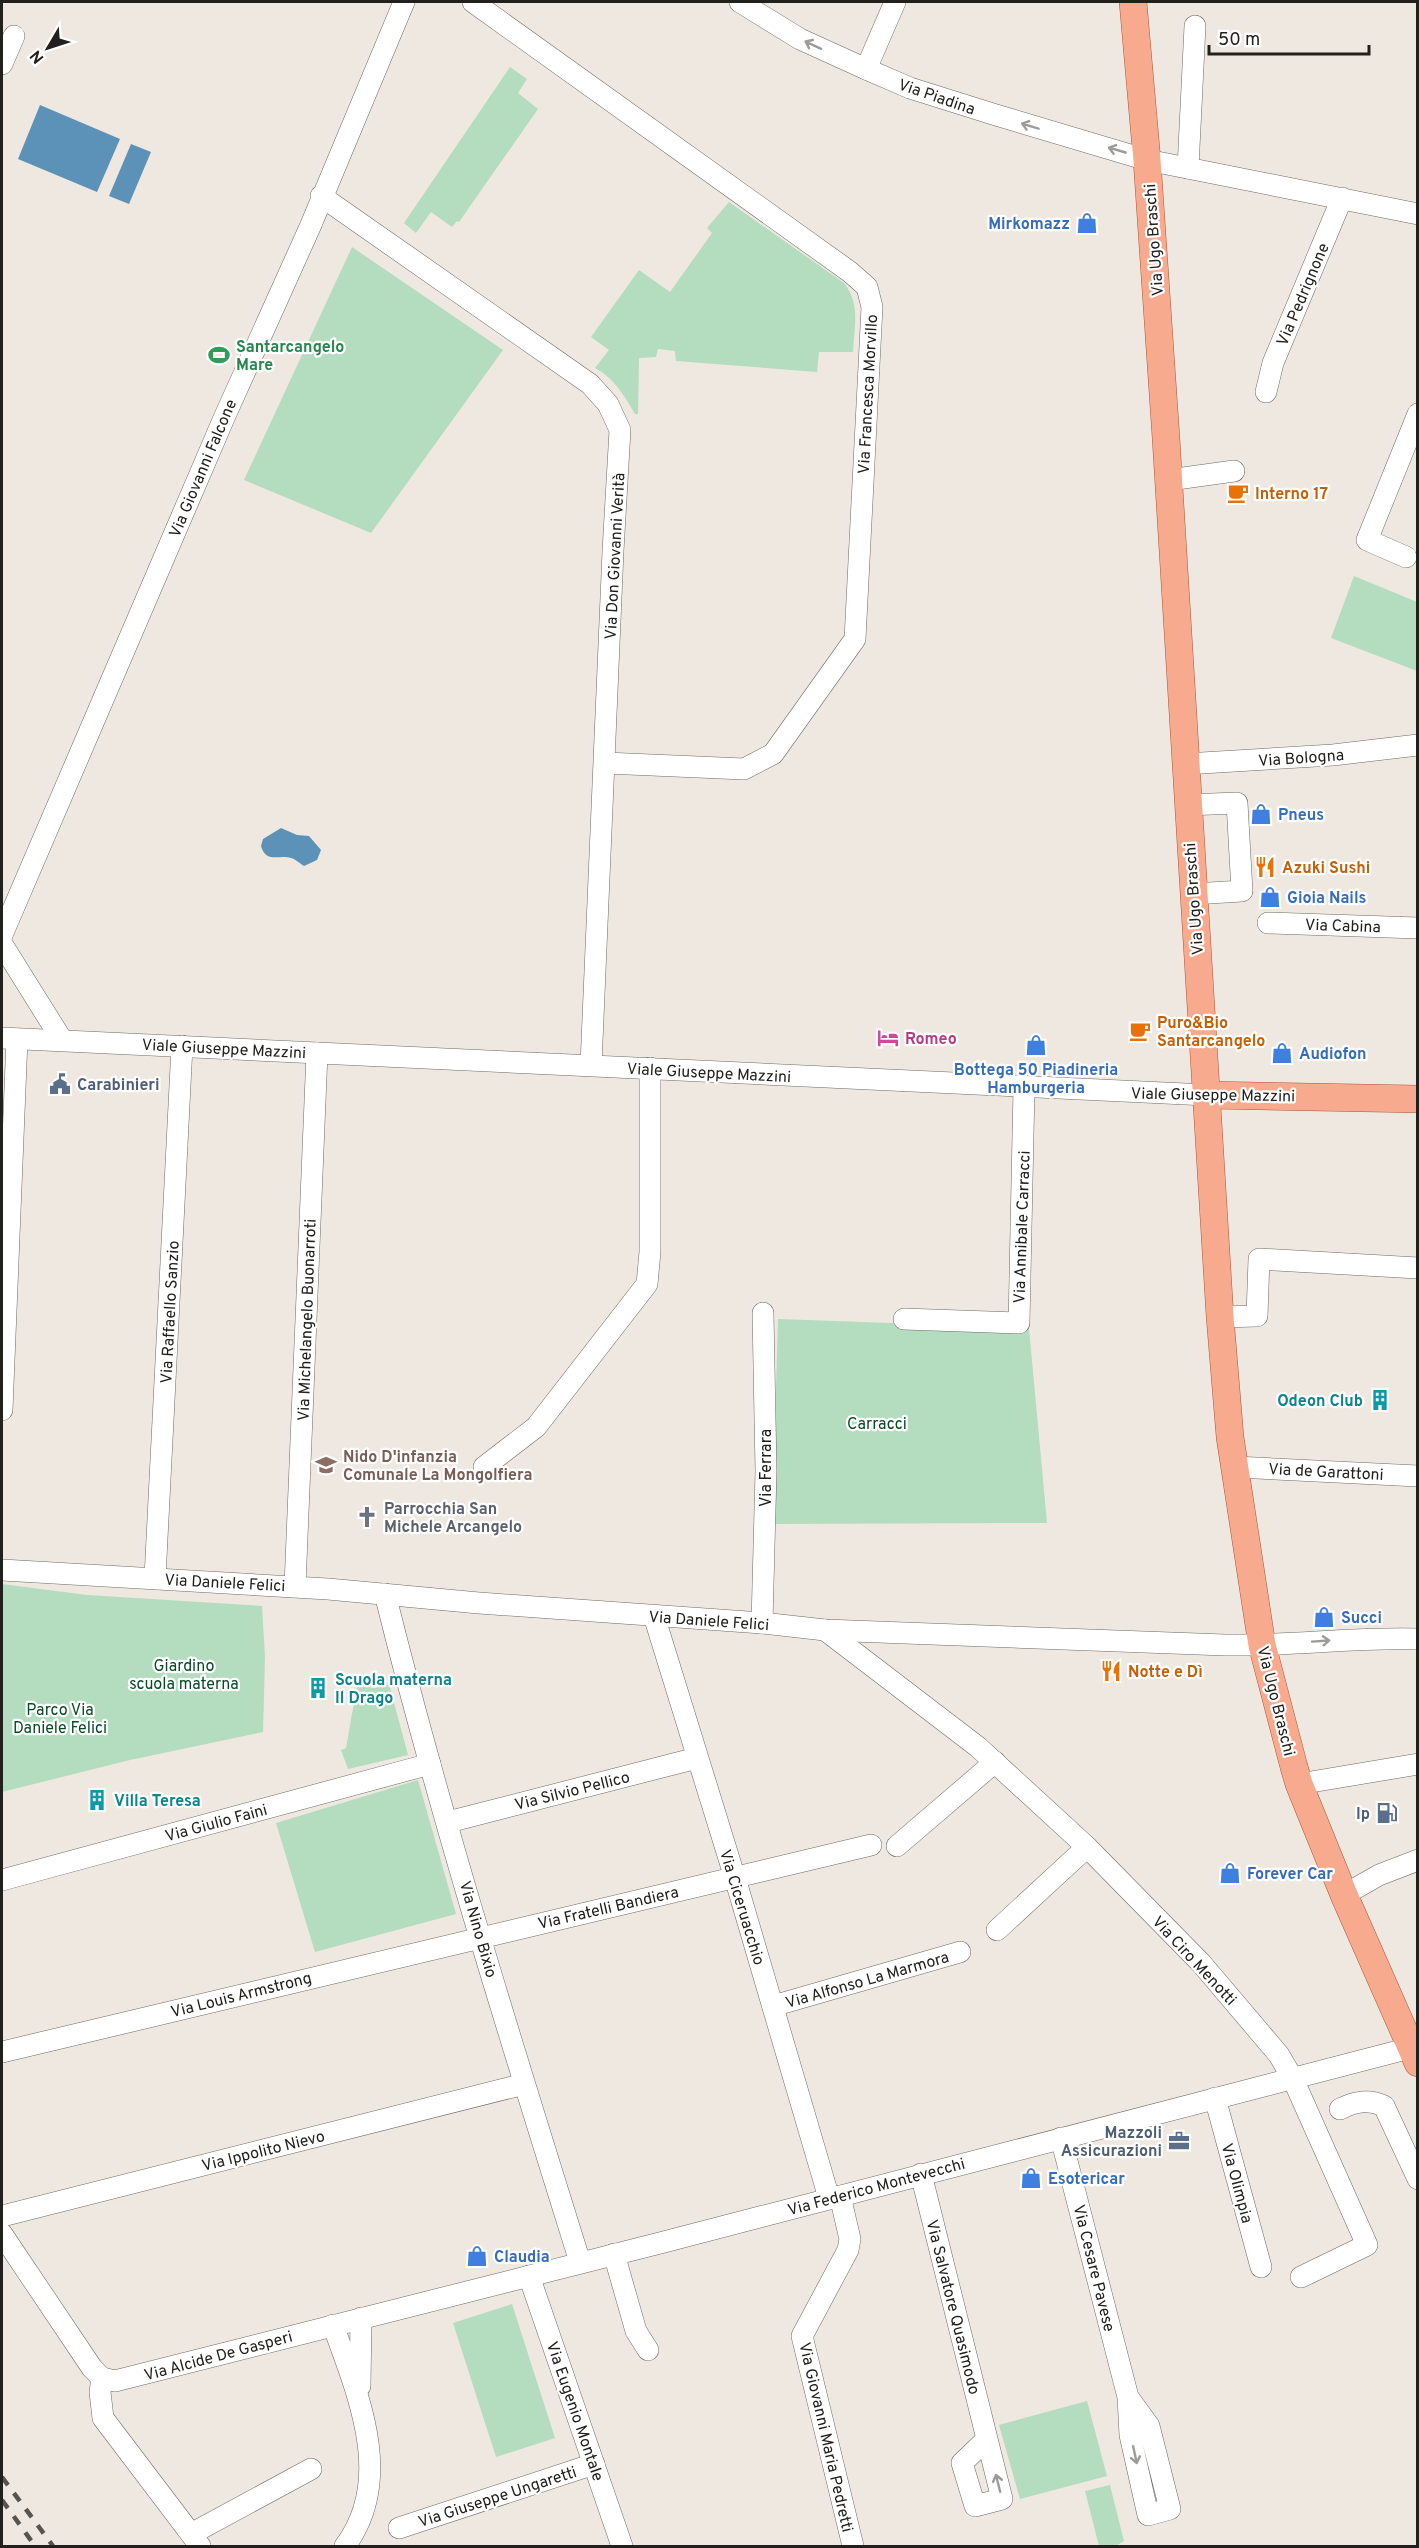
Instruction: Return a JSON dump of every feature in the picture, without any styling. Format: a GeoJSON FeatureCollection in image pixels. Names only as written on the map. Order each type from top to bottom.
{"type":"FeatureCollection","features":[{"type":"Feature","properties":{"kind":"main road","name":"Via Ugo Braschi"},"geometry":{"type":"LineString","coordinates":[[1133,2],[1148,160],[1187,805],[1220,1317],[1230,1437],[1262,1645],[1299,1784],[1344,1894],[1415,2052]]}},
{"type":"Feature","properties":{"kind":"main road","name":"Viale Giuseppe Mazzini"},"geometry":{"type":"LineString","coordinates":[[1207,1095],[1418,1099]]}},
{"type":"Feature","properties":{"kind":"street","name":"Via Giovanni Falcone"},"geometry":{"type":"LineString","coordinates":[[2,935],[224,418],[310,226],[404,2]]}},
{"type":"Feature","properties":{"kind":"street","name":"Via Francesca Morvillo"},"geometry":{"type":"LineString","coordinates":[[473,2],[850,272],[867,287],[872,307],[855,639],[774,754],[744,769],[605,764]]}},
{"type":"Feature","properties":{"kind":"street","name":"Via Piadina"},"geometry":{"type":"LineString","coordinates":[[740,2],[800,39],[910,88],[1148,160]]}},
{"type":"Feature","properties":{"kind":"street"},"geometry":{"type":"LineString","coordinates":[[866,69],[895,2]]}},
{"type":"Feature","properties":{"kind":"street"},"geometry":{"type":"LineString","coordinates":[[1188,168],[1195,27]]}},
{"type":"Feature","properties":{"kind":"street"},"geometry":{"type":"LineString","coordinates":[[2,64],[14,36]]}},
{"type":"Feature","properties":{"kind":"street"},"geometry":{"type":"LineString","coordinates":[[1148,160],[1418,214]]}},
{"type":"Feature","properties":{"kind":"street","name":"Via Don Giovanni Verità"},"geometry":{"type":"LineString","coordinates":[[321,196],[590,384],[608,404],[621,430],[613,551],[591,1065]]}},
{"type":"Feature","properties":{"kind":"street","name":"Via Pedrignone"},"geometry":{"type":"LineString","coordinates":[[1266,392],[1273,363],[1342,198]]}},
{"type":"Feature","properties":{"kind":"street"},"geometry":{"type":"LineString","coordinates":[[1406,557],[1367,540],[1418,414]]}},
{"type":"Feature","properties":{"kind":"street"},"geometry":{"type":"LineString","coordinates":[[1168,480],[1234,471]]}},
{"type":"Feature","properties":{"kind":"street","name":"Via Bologna"},"geometry":{"type":"LineString","coordinates":[[1185,764],[1333,755],[1418,746]]}},
{"type":"Feature","properties":{"kind":"street"},"geometry":{"type":"LineString","coordinates":[[1187,805],[1237,802],[1242,891],[1193,894]]}},
{"type":"Feature","properties":{"kind":"street","name":"Via Cabina"},"geometry":{"type":"LineString","coordinates":[[1268,923],[1418,928]]}},
{"type":"Feature","properties":{"kind":"street"},"geometry":{"type":"LineString","coordinates":[[2,944],[62,1040]]}},
{"type":"Feature","properties":{"kind":"street"},"geometry":{"type":"LineString","coordinates":[[2,1410],[9,1039]]}},
{"type":"Feature","properties":{"kind":"street","name":"Viale Giuseppe Mazzini"},"geometry":{"type":"LineString","coordinates":[[9,1039],[1207,1095]]}},
{"type":"Feature","properties":{"kind":"street","name":"Via Raffaello Sanzio"},"geometry":{"type":"LineString","coordinates":[[155,1578],[183,1046]]}},
{"type":"Feature","properties":{"kind":"street","name":"Via Michelangelo Buonarroti"},"geometry":{"type":"LineString","coordinates":[[295,1587],[317,1053]]}},
{"type":"Feature","properties":{"kind":"street"},"geometry":{"type":"LineString","coordinates":[[484,1467],[536,1426],[647,1284],[650,1252],[650,1068]]}},
{"type":"Feature","properties":{"kind":"street","name":"Via Annibale Carracci"},"geometry":{"type":"LineString","coordinates":[[904,1319],[1019,1323],[1024,1088]]}},
{"type":"Feature","properties":{"kind":"street"},"geometry":{"type":"LineString","coordinates":[[1220,1317],[1257,1316],[1259,1259],[1418,1268]]}},
{"type":"Feature","properties":{"kind":"street","name":"Via Ferrara"},"geometry":{"type":"LineString","coordinates":[[762,1623],[766,1471],[763,1313]]}},
{"type":"Feature","properties":{"kind":"street","name":"Via de Garattoni"},"geometry":{"type":"LineString","coordinates":[[1235,1467],[1418,1476]]}},
{"type":"Feature","properties":{"kind":"street","name":"Via Daniele Felici"},"geometry":{"type":"LineString","coordinates":[[2,1570],[295,1587],[762,1623],[825,1630],[1262,1645],[1371,1637],[1418,1639]]}},
{"type":"Feature","properties":{"kind":"street","name":"Via Nino Bixio"},"geometry":{"type":"LineString","coordinates":[[385,1594],[430,1764],[524,2084],[580,2262]]}},
{"type":"Feature","properties":{"kind":"street","name":"Via Ciceruacchio"},"geometry":{"type":"LineString","coordinates":[[654,1616],[773,2006],[835,2197]]}},
{"type":"Feature","properties":{"kind":"street","name":"Via Ciro Menotti"},"geometry":{"type":"LineString","coordinates":[[825,1630],[978,1747],[1087,1847],[1201,1963],[1280,2055],[1293,2079],[1367,2245],[1301,2277]]}},
{"type":"Feature","properties":{"kind":"street","name":"Via Silvio Pellico"},"geometry":{"type":"LineString","coordinates":[[448,1822],[697,1758]]}},
{"type":"Feature","properties":{"kind":"street"},"geometry":{"type":"LineString","coordinates":[[897,1846],[995,1762]]}},
{"type":"Feature","properties":{"kind":"street","name":"Via Giulio Faini"},"geometry":{"type":"LineString","coordinates":[[2,1880],[430,1764]]}},
{"type":"Feature","properties":{"kind":"street"},"geometry":{"type":"LineString","coordinates":[[1299,1784],[1418,1764]]}},
{"type":"Feature","properties":{"kind":"street","name":"Via Fratelli Bandiera"},"geometry":{"type":"LineString","coordinates":[[481,1936],[871,1845]]}},
{"type":"Feature","properties":{"kind":"street"},"geometry":{"type":"LineString","coordinates":[[997,1930],[1087,1847]]}},
{"type":"Feature","properties":{"kind":"street"},"geometry":{"type":"LineString","coordinates":[[1344,1894],[1379,1875],[1418,1860]]}},
{"type":"Feature","properties":{"kind":"street","name":"Via Louis Armstrong"},"geometry":{"type":"LineString","coordinates":[[2,2052],[481,1936]]}},
{"type":"Feature","properties":{"kind":"street","name":"Via Alfonso La Marmora"},"geometry":{"type":"LineString","coordinates":[[773,2006],[960,1952]]}},
{"type":"Feature","properties":{"kind":"street","name":"Via Federico Montevecchi"},"geometry":{"type":"LineString","coordinates":[[333,2325],[1215,2098],[1415,2052]]}},
{"type":"Feature","properties":{"kind":"street","name":"Via Ippolito Nievo"},"geometry":{"type":"LineString","coordinates":[[2,2216],[524,2084]]}},
{"type":"Feature","properties":{"kind":"street","name":"Via Olimpia"},"geometry":{"type":"LineString","coordinates":[[1215,2098],[1261,2267]]}},
{"type":"Feature","properties":{"kind":"street"},"geometry":{"type":"LineString","coordinates":[[1340,2109],[1352,2103],[1373,2101],[1384,2106],[1418,2179]]}},
{"type":"Feature","properties":{"kind":"street","name":"Via Cesare Pavese"},"geometry":{"type":"LineString","coordinates":[[1061,2138],[1128,2397]]}},
{"type":"Feature","properties":{"kind":"street","name":"Via Salvatore Quasimodo"},"geometry":{"type":"LineString","coordinates":[[921,2174],[987,2439]]}},
{"type":"Feature","properties":{"kind":"street","name":"Via Giovanni Maria Pedretti"},"geometry":{"type":"LineString","coordinates":[[835,2197],[850,2239],[848,2250],[802,2337],[853,2547]]}},
{"type":"Feature","properties":{"kind":"street"},"geometry":{"type":"LineString","coordinates":[[2,2234],[92,2368],[102,2378],[100,2392],[103,2418],[195,2540],[310,2469]]}},
{"type":"Feature","properties":{"kind":"street"},"geometry":{"type":"LineString","coordinates":[[614,2254],[636,2331],[648,2350]]}},
{"type":"Feature","properties":{"kind":"street","name":"Via Eugenio Montale"},"geometry":{"type":"LineString","coordinates":[[529,2276],[622,2547]]}},
{"type":"Feature","properties":{"kind":"street"},"geometry":{"type":"LineString","coordinates":[[360,2398],[361,2318]]}},
{"type":"Feature","properties":{"kind":"street"},"geometry":{"type":"LineString","coordinates":[[333,2325],[360,2398],[369,2447],[370,2485],[363,2513],[345,2547]]}},
{"type":"Feature","properties":{"kind":"street","name":"Via Alcide De Gasperi"},"geometry":{"type":"LineString","coordinates":[[102,2378],[116,2381],[141,2376],[333,2325]]}},
{"type":"Feature","properties":{"kind":"street","name":"Via Giuseppe Ungaretti"},"geometry":{"type":"LineString","coordinates":[[399,2528],[594,2464]]}},
{"type":"Feature","properties":{"kind":"green space"},"geometry":{"type":"Polygon","coordinates":[[[510,67],[527,79],[518,93],[538,109],[459,222],[457,221],[452,227],[431,212],[416,233],[404,223],[510,67]]]}},
{"type":"Feature","properties":{"kind":"green space"},"geometry":{"type":"Polygon","coordinates":[[[729,202],[844,283],[855,308],[853,352],[819,352],[817,372],[676,361],[675,351],[658,349],[656,357],[639,358],[638,414],[635,414],[613,382],[595,368],[609,350],[591,337],[639,270],[670,292],[712,233],[707,228],[729,202]]]}},
{"type":"Feature","properties":{"kind":"green space"},"geometry":{"type":"Polygon","coordinates":[[[352,247],[503,350],[371,533],[244,480],[352,247]]]}},
{"type":"Feature","properties":{"kind":"green space"},"geometry":{"type":"Polygon","coordinates":[[[1354,576],[1417,602],[1417,671],[1331,638],[1354,576]]]}},
{"type":"Feature","properties":{"kind":"green space","name":"Carracci"},"geometry":{"type":"Polygon","coordinates":[[[778,1319],[1029,1328],[1047,1523],[772,1524],[778,1319]]]}},
{"type":"Feature","properties":{"kind":"green space"},"geometry":{"type":"Polygon","coordinates":[[[2,1584],[87,1595],[262,1606],[265,1656],[263,1732],[130,1760],[2,1792],[2,1584]]]}},
{"type":"Feature","properties":{"kind":"green space"},"geometry":{"type":"Polygon","coordinates":[[[389,1684],[408,1755],[348,1769],[341,1750],[346,1748],[357,1686],[376,1688],[389,1684]]]}},
{"type":"Feature","properties":{"kind":"green space"},"geometry":{"type":"Polygon","coordinates":[[[418,1780],[456,1914],[315,1952],[276,1823],[418,1780]]]}},
{"type":"Feature","properties":{"kind":"green space"},"geometry":{"type":"Polygon","coordinates":[[[512,2304],[555,2438],[496,2457],[453,2323],[512,2304]]]}},
{"type":"Feature","properties":{"kind":"green space"},"geometry":{"type":"Polygon","coordinates":[[[1087,2401],[1107,2476],[1020,2499],[999,2425],[1087,2401]]]}},
{"type":"Feature","properties":{"kind":"green space"},"geometry":{"type":"Polygon","coordinates":[[[1110,2485],[1124,2541],[1116,2546],[1099,2546],[1085,2491],[1110,2485]]]}},
{"type":"Feature","properties":{"kind":"water"},"geometry":{"type":"Polygon","coordinates":[[[40,105],[120,139],[97,192],[18,159],[40,105]]]}},
{"type":"Feature","properties":{"kind":"water"},"geometry":{"type":"Polygon","coordinates":[[[131,144],[151,152],[129,204],[109,196],[131,144]]]}},
{"type":"Feature","properties":{"kind":"water"},"geometry":{"type":"Polygon","coordinates":[[[281,828],[297,835],[309,836],[321,850],[317,860],[304,866],[295,859],[266,855],[261,846],[263,839],[281,828]]]}},
{"type":"Feature","properties":{"kind":"railway"},"geometry":{"type":"LineString","coordinates":[[2,2477],[53,2546]]}},
{"type":"Feature","properties":{"kind":"railway"},"geometry":{"type":"LineString","coordinates":[[2,2500],[35,2546]]}},
{"type":"Feature","properties":{"kind":"place","name":"Mirkomazz"},"geometry":{"type":"Point","coordinates":[1087,223]}},
{"type":"Feature","properties":{"kind":"place","name":"Santarcangelo Mare"},"geometry":{"type":"Point","coordinates":[219,355]}},
{"type":"Feature","properties":{"kind":"place","name":"Interno 17"},"geometry":{"type":"Point","coordinates":[1238,493]}},
{"type":"Feature","properties":{"kind":"place","name":"Pneus"},"geometry":{"type":"Point","coordinates":[1261,814]}},
{"type":"Feature","properties":{"kind":"place","name":"Azuki Sushi"},"geometry":{"type":"Point","coordinates":[1265,867]}},
{"type":"Feature","properties":{"kind":"place","name":"Gioia Nails"},"geometry":{"type":"Point","coordinates":[1270,897]}},
{"type":"Feature","properties":{"kind":"place","name":"Puro&Bio Santarcangelo"},"geometry":{"type":"Point","coordinates":[1140,1031]}},
{"type":"Feature","properties":{"kind":"place","name":"Romeo"},"geometry":{"type":"Point","coordinates":[888,1038]}},
{"type":"Feature","properties":{"kind":"place","name":"Bottega 50 Piadineria Hamburgeria"},"geometry":{"type":"Point","coordinates":[1036,1045]}},
{"type":"Feature","properties":{"kind":"place","name":"Audiofon"},"geometry":{"type":"Point","coordinates":[1282,1053]}},
{"type":"Feature","properties":{"kind":"place","name":"Carabinieri"},"geometry":{"type":"Point","coordinates":[60,1084]}},
{"type":"Feature","properties":{"kind":"place","name":"Odeon Club"},"geometry":{"type":"Point","coordinates":[1380,1400]}},
{"type":"Feature","properties":{"kind":"place","name":"Nido D'infanzia Comunale La Mongolfiera"},"geometry":{"type":"Point","coordinates":[326,1465]}},
{"type":"Feature","properties":{"kind":"place","name":"Parrocchia San Michele Arcangelo"},"geometry":{"type":"Point","coordinates":[367,1517]}},
{"type":"Feature","properties":{"kind":"place","name":"Succi"},"geometry":{"type":"Point","coordinates":[1324,1617]}},
{"type":"Feature","properties":{"kind":"place","name":"Notte e Dì"},"geometry":{"type":"Point","coordinates":[1111,1671]}},
{"type":"Feature","properties":{"kind":"place","name":"Scuola materna Il Drago"},"geometry":{"type":"Point","coordinates":[318,1688]}},
{"type":"Feature","properties":{"kind":"place","name":"Villa Teresa"},"geometry":{"type":"Point","coordinates":[97,1800]}},
{"type":"Feature","properties":{"kind":"place","name":"Ip"},"geometry":{"type":"Point","coordinates":[1387,1813]}},
{"type":"Feature","properties":{"kind":"place","name":"Forever Car"},"geometry":{"type":"Point","coordinates":[1230,1873]}},
{"type":"Feature","properties":{"kind":"place","name":"Mazzoli Assicurazioni"},"geometry":{"type":"Point","coordinates":[1179,2141]}},
{"type":"Feature","properties":{"kind":"place","name":"Esotericar"},"geometry":{"type":"Point","coordinates":[1031,2178]}},
{"type":"Feature","properties":{"kind":"place","name":"Claudia"},"geometry":{"type":"Point","coordinates":[477,2256]}},
{"type":"Feature","properties":{"kind":"park label","name":"Giardino scuola materna"},"geometry":{"type":"Point","coordinates":[184,1674]}},
{"type":"Feature","properties":{"kind":"park label","name":"Parco Via Daniele Felici"},"geometry":{"type":"Point","coordinates":[60,1718]}}]}
